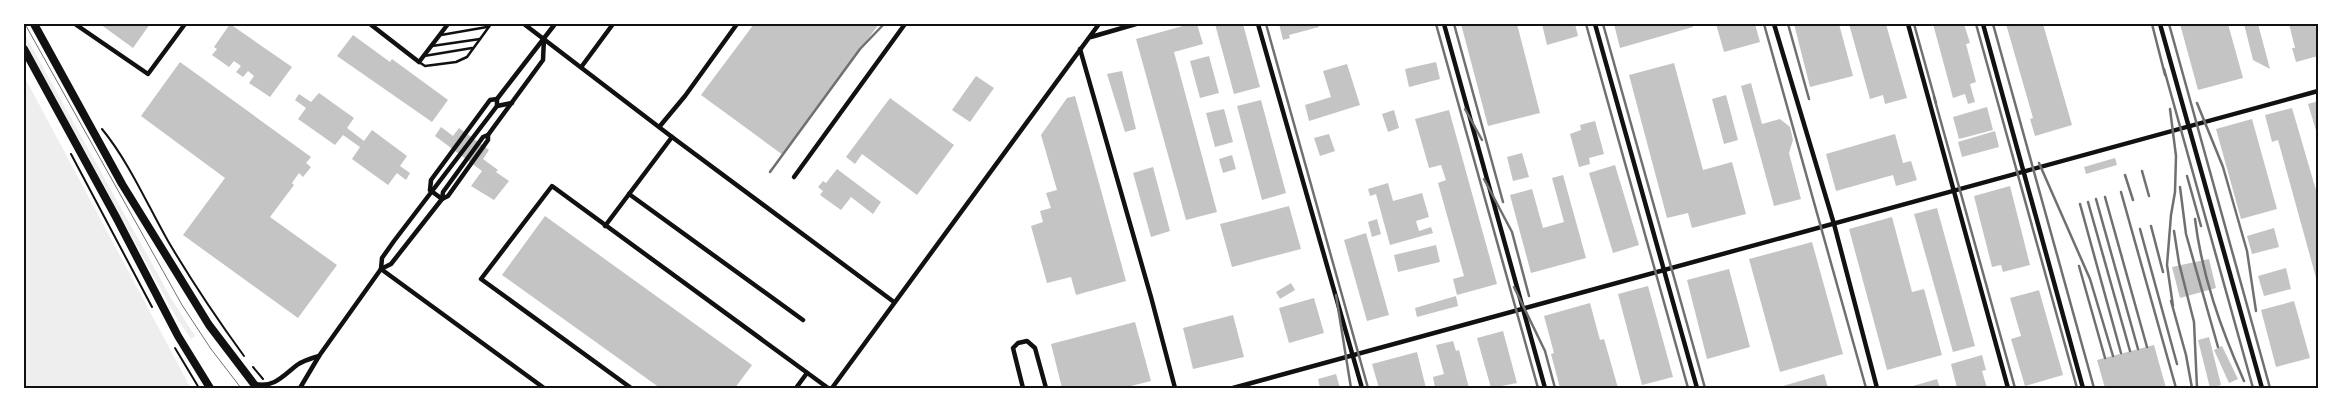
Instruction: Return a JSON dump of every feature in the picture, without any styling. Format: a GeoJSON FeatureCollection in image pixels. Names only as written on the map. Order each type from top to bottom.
{"type":"FeatureCollection","features":[{"type":"Feature","properties":{"kind":"main road"},"geometry":{"type":"LineString","coordinates":[[34,24],[122,184],[209,325],[255,386]]}},
{"type":"Feature","properties":{"kind":"main road"},"geometry":{"type":"LineString","coordinates":[[24,50],[116,217],[178,336],[210,388]]}},
{"type":"Feature","properties":{"kind":"street"},"geometry":{"type":"LineString","coordinates":[[76,24],[148,74],[185,24]]}},
{"type":"Feature","properties":{"kind":"street"},"geometry":{"type":"LineString","coordinates":[[370,24],[419,62],[448,24]]}},
{"type":"Feature","properties":{"kind":"street"},"geometry":{"type":"LineString","coordinates":[[524,24],[894,302]]}},
{"type":"Feature","properties":{"kind":"street"},"geometry":{"type":"LineString","coordinates":[[381,269],[382,258],[430,190],[438,184],[497,106],[497,99],[555,24]]}},
{"type":"Feature","properties":{"kind":"street"},"geometry":{"type":"LineString","coordinates":[[582,66],[613,24]]}},
{"type":"Feature","properties":{"kind":"street"},"geometry":{"type":"LineString","coordinates":[[660,126],[685,96],[737,24]]}},
{"type":"Feature","properties":{"kind":"street"},"geometry":{"type":"LineString","coordinates":[[794,177],[904,24]]}},
{"type":"Feature","properties":{"kind":"street"},"geometry":{"type":"LineString","coordinates":[[631,388],[482,279],[552,186],[830,388],[1099,24]]}},
{"type":"Feature","properties":{"kind":"street"},"geometry":{"type":"LineString","coordinates":[[1089,37],[1136,24]]}},
{"type":"Feature","properties":{"kind":"street"},"geometry":{"type":"LineString","coordinates":[[1258,24],[1362,388]]}},
{"type":"Feature","properties":{"kind":"street"},"geometry":{"type":"LineString","coordinates":[[1444,24],[1545,388]]}},
{"type":"Feature","properties":{"kind":"street"},"geometry":{"type":"LineString","coordinates":[[1595,24],[1697,388]]}},
{"type":"Feature","properties":{"kind":"street"},"geometry":{"type":"LineString","coordinates":[[1774,24],[1834,224],[1877,388]]}},
{"type":"Feature","properties":{"kind":"street"},"geometry":{"type":"LineString","coordinates":[[1908,24],[2008,388]]}},
{"type":"Feature","properties":{"kind":"street"},"geometry":{"type":"LineString","coordinates":[[1983,24],[2084,388]]}},
{"type":"Feature","properties":{"kind":"street"},"geometry":{"type":"LineString","coordinates":[[2160,24],[2262,388]]}},
{"type":"Feature","properties":{"kind":"street"},"geometry":{"type":"LineString","coordinates":[[301,388],[319,356],[381,269],[392,264],[442,199],[448,196],[488,140],[488,135],[543,60],[544,38]]}},
{"type":"Feature","properties":{"kind":"street"},"geometry":{"type":"LineString","coordinates":[[1080,49],[1175,388]]}},
{"type":"Feature","properties":{"kind":"street"},"geometry":{"type":"LineString","coordinates":[[1233,388],[2318,91]]}},
{"type":"Feature","properties":{"kind":"street"},"geometry":{"type":"LineString","coordinates":[[430,190],[431,180],[451,151],[490,100],[497,99]]}},
{"type":"Feature","properties":{"kind":"street"},"geometry":{"type":"LineString","coordinates":[[497,106],[512,103]]}},
{"type":"Feature","properties":{"kind":"street"},"geometry":{"type":"LineString","coordinates":[[605,226],[672,137]]}},
{"type":"Feature","properties":{"kind":"street"},"geometry":{"type":"LineString","coordinates":[[430,190],[442,199]]}},
{"type":"Feature","properties":{"kind":"street"},"geometry":{"type":"LineString","coordinates":[[629,194],[803,320]]}},
{"type":"Feature","properties":{"kind":"street"},"geometry":{"type":"LineString","coordinates":[[381,269],[544,388]]}},
{"type":"Feature","properties":{"kind":"street"},"geometry":{"type":"LineString","coordinates":[[1023,388],[1012,348],[1018,343],[1028,341],[1035,348],[1046,388]]}},
{"type":"Feature","properties":{"kind":"street"},"geometry":{"type":"LineString","coordinates":[[255,386],[273,383],[285,377],[298,364],[319,356]]}},
{"type":"Feature","properties":{"kind":"street"},"geometry":{"type":"LineString","coordinates":[[796,388],[807,373]]}},
{"type":"Feature","properties":{"kind":"lane"},"geometry":{"type":"LineString","coordinates":[[419,62],[425,66],[456,62],[466,57],[490,25]]}},
{"type":"Feature","properties":{"kind":"lane"},"geometry":{"type":"LineString","coordinates":[[440,36],[490,25]]}},
{"type":"Feature","properties":{"kind":"lane"},"geometry":{"type":"LineString","coordinates":[[432,46],[480,39]]}},
{"type":"Feature","properties":{"kind":"lane"},"geometry":{"type":"LineString","coordinates":[[424,56],[459,52],[474,48]]}},
{"type":"Feature","properties":{"kind":"path"},"geometry":{"type":"LineString","coordinates":[[98,123],[115,144],[169,242],[220,323],[247,359]]}},
{"type":"Feature","properties":{"kind":"path"},"geometry":{"type":"LineString","coordinates":[[67,147],[154,310]]}},
{"type":"Feature","properties":{"kind":"path"},"geometry":{"type":"LineString","coordinates":[[172,344],[199,388]]}},
{"type":"Feature","properties":{"kind":"path"},"geometry":{"type":"LineString","coordinates":[[252,367],[263,378]]}},
{"type":"Feature","properties":{"kind":"shaded area"},"geometry":{"type":"Polygon","coordinates":[[[24,33],[171,298],[195,336],[191,339],[176,317],[24,40],[24,33]]]}},
{"type":"Feature","properties":{"kind":"shaded area"},"geometry":{"type":"Polygon","coordinates":[[[24,76],[188,383],[192,388],[24,388],[24,76]]]}},
{"type":"Feature","properties":{"kind":"building"},"geometry":{"type":"Polygon","coordinates":[[[100,24],[150,24],[133,48],[100,24]]]}},
{"type":"Feature","properties":{"kind":"building"},"geometry":{"type":"Polygon","coordinates":[[[230,24],[292,67],[270,97],[249,83],[254,76],[248,71],[243,77],[236,72],[241,66],[234,61],[229,67],[212,55],[217,49],[214,47],[230,24]]]}},
{"type":"Feature","properties":{"kind":"building"},"geometry":{"type":"Polygon","coordinates":[[[754,24],[879,24],[783,155],[701,95],[754,24]]]}},
{"type":"Feature","properties":{"kind":"building"},"geometry":{"type":"Polygon","coordinates":[[[1190,24],[1197,24],[1203,44],[1174,52],[1217,212],[1186,220],[1136,39],[1190,24]]]}},
{"type":"Feature","properties":{"kind":"building"},"geometry":{"type":"Polygon","coordinates":[[[1215,24],[1243,24],[1260,87],[1234,94],[1215,24]]]}},
{"type":"Feature","properties":{"kind":"building"},"geometry":{"type":"Polygon","coordinates":[[[1279,24],[1318,24],[1319,27],[1289,35],[1290,38],[1283,40],[1279,24]]]}},
{"type":"Feature","properties":{"kind":"building"},"geometry":{"type":"Polygon","coordinates":[[[1461,24],[1517,24],[1540,113],[1488,126],[1461,24]]]}},
{"type":"Feature","properties":{"kind":"building"},"geometry":{"type":"Polygon","coordinates":[[[1542,24],[1575,24],[1578,36],[1547,45],[1542,24]]]}},
{"type":"Feature","properties":{"kind":"building"},"geometry":{"type":"Polygon","coordinates":[[[1614,24],[1692,24],[1693,27],[1620,48],[1614,24]]]}},
{"type":"Feature","properties":{"kind":"building"},"geometry":{"type":"Polygon","coordinates":[[[1716,24],[1755,24],[1760,42],[1724,52],[1716,24]]]}},
{"type":"Feature","properties":{"kind":"building"},"geometry":{"type":"Polygon","coordinates":[[[1794,24],[1839,24],[1853,76],[1810,87],[1794,24]]]}},
{"type":"Feature","properties":{"kind":"building"},"geometry":{"type":"Polygon","coordinates":[[[1849,24],[1886,24],[1907,98],[1885,104],[1883,95],[1870,99],[1849,24]]]}},
{"type":"Feature","properties":{"kind":"building"},"geometry":{"type":"Polygon","coordinates":[[[1933,24],[1964,24],[1970,43],[1966,44],[1976,82],[1970,84],[1975,102],[1968,104],[1965,94],[1953,98],[1933,24]]]}},
{"type":"Feature","properties":{"kind":"building"},"geometry":{"type":"Polygon","coordinates":[[[2006,24],[2043,24],[2072,125],[2035,136],[2030,119],[2033,118],[2006,24]]]}},
{"type":"Feature","properties":{"kind":"building"},"geometry":{"type":"Polygon","coordinates":[[[2180,24],[2228,24],[2243,78],[2198,90],[2180,24]]]}},
{"type":"Feature","properties":{"kind":"building"},"geometry":{"type":"Polygon","coordinates":[[[2244,24],[2258,24],[2270,69],[2253,60],[2244,24]]]}},
{"type":"Feature","properties":{"kind":"building"},"geometry":{"type":"Polygon","coordinates":[[[2289,24],[2315,24],[2318,37],[2318,56],[2296,62],[2292,48],[2295,48],[2289,24]]]}},
{"type":"Feature","properties":{"kind":"building"},"geometry":{"type":"Polygon","coordinates":[[[353,35],[390,62],[392,59],[448,100],[432,122],[337,56],[353,35]]]}},
{"type":"Feature","properties":{"kind":"building"},"geometry":{"type":"Polygon","coordinates":[[[1209,56],[1219,93],[1200,98],[1190,61],[1209,56]]]}},
{"type":"Feature","properties":{"kind":"building"},"geometry":{"type":"Polygon","coordinates":[[[180,62],[311,157],[306,163],[311,167],[303,177],[299,173],[292,183],[294,185],[270,217],[337,265],[298,318],[183,235],[225,178],[141,116],[180,62]]]}},
{"type":"Feature","properties":{"kind":"building"},"geometry":{"type":"Polygon","coordinates":[[[1436,62],[1440,79],[1409,87],[1405,69],[1436,62]]]}},
{"type":"Feature","properties":{"kind":"building"},"geometry":{"type":"Polygon","coordinates":[[[1674,63],[1703,170],[1732,162],[1746,214],[1692,228],[1688,213],[1667,218],[1629,75],[1674,63]]]}},
{"type":"Feature","properties":{"kind":"building"},"geometry":{"type":"Polygon","coordinates":[[[1347,64],[1360,105],[1309,121],[1305,105],[1331,97],[1323,71],[1347,64]]]}},
{"type":"Feature","properties":{"kind":"building"},"geometry":{"type":"Polygon","coordinates":[[[1122,71],[1136,129],[1125,132],[1107,74],[1122,71]]]}},
{"type":"Feature","properties":{"kind":"building"},"geometry":{"type":"Polygon","coordinates":[[[976,76],[994,88],[970,122],[952,110],[976,76]]]}},
{"type":"Feature","properties":{"kind":"building"},"geometry":{"type":"Polygon","coordinates":[[[1751,83],[1762,124],[1780,119],[1790,127],[1793,140],[1789,153],[1801,199],[1774,206],[1741,86],[1751,83]]]}},
{"type":"Feature","properties":{"kind":"building"},"geometry":{"type":"Polygon","coordinates":[[[319,93],[354,118],[347,128],[364,141],[372,130],[407,156],[400,166],[410,173],[406,180],[397,173],[388,185],[352,159],[360,147],[343,135],[335,145],[298,119],[306,108],[295,100],[299,94],[311,102],[319,93]]]}},
{"type":"Feature","properties":{"kind":"building"},"geometry":{"type":"Polygon","coordinates":[[[1726,95],[1738,140],[1724,144],[1712,99],[1726,95]]]}},
{"type":"Feature","properties":{"kind":"building"},"geometry":{"type":"Polygon","coordinates":[[[1075,96],[1126,281],[1076,295],[1071,277],[1047,283],[1031,226],[1043,222],[1040,211],[1051,208],[1046,193],[1057,190],[1041,135],[1067,98],[1075,96]]]}},
{"type":"Feature","properties":{"kind":"building"},"geometry":{"type":"Polygon","coordinates":[[[890,98],[954,145],[917,195],[862,154],[855,164],[846,157],[890,98]]]}},
{"type":"Feature","properties":{"kind":"building"},"geometry":{"type":"Polygon","coordinates":[[[1261,100],[1286,193],[1262,200],[1237,106],[1261,100]]]}},
{"type":"Feature","properties":{"kind":"building"},"geometry":{"type":"Polygon","coordinates":[[[2318,101],[2318,137],[2308,104],[2318,101]]]}},
{"type":"Feature","properties":{"kind":"building"},"geometry":{"type":"Polygon","coordinates":[[[1987,107],[1993,130],[1959,139],[1953,117],[1987,107]]]}},
{"type":"Feature","properties":{"kind":"building"},"geometry":{"type":"Polygon","coordinates":[[[2292,108],[2318,197],[2318,285],[2278,140],[2272,142],[2265,115],[2292,108]]]}},
{"type":"Feature","properties":{"kind":"building"},"geometry":{"type":"Polygon","coordinates":[[[1224,109],[1233,142],[1215,147],[1206,113],[1224,109]]]}},
{"type":"Feature","properties":{"kind":"building"},"geometry":{"type":"Polygon","coordinates":[[[1394,110],[1399,128],[1388,132],[1382,114],[1394,110]]]}},
{"type":"Feature","properties":{"kind":"building"},"geometry":{"type":"Polygon","coordinates":[[[1449,110],[1497,284],[1457,295],[1453,279],[1464,276],[1438,183],[1446,180],[1441,165],[1429,168],[1415,119],[1449,110]]]}},
{"type":"Feature","properties":{"kind":"building"},"geometry":{"type":"Polygon","coordinates":[[[2252,119],[2277,209],[2241,219],[2216,129],[2252,119]]]}},
{"type":"Feature","properties":{"kind":"building"},"geometry":{"type":"Polygon","coordinates":[[[1595,121],[1604,154],[1589,158],[1590,164],[1579,167],[1570,134],[1581,130],[1580,125],[1595,121]]]}},
{"type":"Feature","properties":{"kind":"building"},"geometry":{"type":"Polygon","coordinates":[[[441,127],[453,136],[459,128],[489,150],[483,159],[498,170],[496,172],[509,181],[494,200],[471,186],[482,171],[435,136],[441,127]]]}},
{"type":"Feature","properties":{"kind":"building"},"geometry":{"type":"Polygon","coordinates":[[[1995,131],[1999,147],[1962,157],[1958,142],[1995,131]]]}},
{"type":"Feature","properties":{"kind":"building"},"geometry":{"type":"Polygon","coordinates":[[[1329,134],[1335,151],[1320,156],[1314,138],[1329,134]]]}},
{"type":"Feature","properties":{"kind":"building"},"geometry":{"type":"Polygon","coordinates":[[[1895,134],[1903,163],[1911,161],[1917,180],[1896,186],[1893,175],[1836,191],[1826,154],[1895,134]]]}},
{"type":"Feature","properties":{"kind":"building"},"geometry":{"type":"Polygon","coordinates":[[[1522,153],[1529,177],[1513,181],[1507,157],[1522,153]]]}},
{"type":"Feature","properties":{"kind":"building"},"geometry":{"type":"Polygon","coordinates":[[[1232,155],[1236,169],[1223,173],[1219,159],[1232,155]]]}},
{"type":"Feature","properties":{"kind":"building"},"geometry":{"type":"Polygon","coordinates":[[[2115,158],[2117,165],[2086,174],[2084,167],[2115,158]]]}},
{"type":"Feature","properties":{"kind":"building"},"geometry":{"type":"Polygon","coordinates":[[[1615,165],[1639,245],[1613,253],[1589,173],[1615,165]]]}},
{"type":"Feature","properties":{"kind":"building"},"geometry":{"type":"Polygon","coordinates":[[[1153,167],[1170,231],[1151,237],[1133,173],[1153,167]]]}},
{"type":"Feature","properties":{"kind":"building"},"geometry":{"type":"Polygon","coordinates":[[[837,169],[881,202],[873,214],[851,197],[841,210],[820,195],[823,191],[818,187],[823,181],[826,183],[837,169]]]}},
{"type":"Feature","properties":{"kind":"building"},"geometry":{"type":"Polygon","coordinates":[[[1563,175],[1586,258],[1531,273],[1510,195],[1532,189],[1543,228],[1564,222],[1552,178],[1563,175]]]}},
{"type":"Feature","properties":{"kind":"building"},"geometry":{"type":"Polygon","coordinates":[[[1388,183],[1393,201],[1422,193],[1429,217],[1416,221],[1419,231],[1431,227],[1433,233],[1390,245],[1376,194],[1370,196],[1368,189],[1388,183]]]}},
{"type":"Feature","properties":{"kind":"building"},"geometry":{"type":"Polygon","coordinates":[[[2010,186],[2030,265],[2003,272],[2001,265],[1992,267],[1974,196],[2010,186]]]}},
{"type":"Feature","properties":{"kind":"building"},"geometry":{"type":"Polygon","coordinates":[[[1289,206],[1301,249],[1232,267],[1220,224],[1289,206]]]}},
{"type":"Feature","properties":{"kind":"building"},"geometry":{"type":"Polygon","coordinates":[[[1937,208],[1975,346],[1953,352],[1914,214],[1937,208]]]}},
{"type":"Feature","properties":{"kind":"building"},"geometry":{"type":"Polygon","coordinates":[[[545,216],[752,365],[735,388],[660,388],[502,275],[545,216]]]}},
{"type":"Feature","properties":{"kind":"building"},"geometry":{"type":"Polygon","coordinates":[[[1892,217],[1912,292],[1924,289],[1942,355],[1887,370],[1849,229],[1892,217]]]}},
{"type":"Feature","properties":{"kind":"building"},"geometry":{"type":"Polygon","coordinates":[[[1377,219],[1381,234],[1372,237],[1368,222],[1377,219]]]}},
{"type":"Feature","properties":{"kind":"building"},"geometry":{"type":"Polygon","coordinates":[[[2274,228],[2279,247],[2252,254],[2247,236],[2274,228]]]}},
{"type":"Feature","properties":{"kind":"building"},"geometry":{"type":"Polygon","coordinates":[[[1366,233],[1389,315],[1367,321],[1344,240],[1366,233]]]}},
{"type":"Feature","properties":{"kind":"building"},"geometry":{"type":"Polygon","coordinates":[[[1812,242],[1843,354],[1780,372],[1749,259],[1812,242]]]}},
{"type":"Feature","properties":{"kind":"building"},"geometry":{"type":"Polygon","coordinates":[[[1436,245],[1440,262],[1398,272],[1394,255],[1436,245]]]}},
{"type":"Feature","properties":{"kind":"building"},"geometry":{"type":"Polygon","coordinates":[[[2209,259],[2216,288],[2180,298],[2172,267],[2209,259]]]}},
{"type":"Feature","properties":{"kind":"building"},"geometry":{"type":"Polygon","coordinates":[[[2286,268],[2291,289],[2264,296],[2258,276],[2286,268]]]}},
{"type":"Feature","properties":{"kind":"building"},"geometry":{"type":"Polygon","coordinates":[[[1729,269],[1750,347],[1707,359],[1687,280],[1729,269]]]}},
{"type":"Feature","properties":{"kind":"building"},"geometry":{"type":"Polygon","coordinates":[[[1291,283],[1295,290],[1280,299],[1276,292],[1291,283]]]}},
{"type":"Feature","properties":{"kind":"building"},"geometry":{"type":"Polygon","coordinates":[[[1648,286],[1673,377],[1642,385],[1618,294],[1648,286]]]}},
{"type":"Feature","properties":{"kind":"building"},"geometry":{"type":"Polygon","coordinates":[[[2039,290],[2063,375],[2025,386],[2011,339],[2021,336],[2010,298],[2039,290]]]}},
{"type":"Feature","properties":{"kind":"building"},"geometry":{"type":"Polygon","coordinates":[[[1456,296],[1458,306],[1417,317],[1415,308],[1456,296]]]}},
{"type":"Feature","properties":{"kind":"building"},"geometry":{"type":"Polygon","coordinates":[[[1314,298],[1324,333],[1289,343],[1279,308],[1314,298]]]}},
{"type":"Feature","properties":{"kind":"building"},"geometry":{"type":"Polygon","coordinates":[[[2294,301],[2310,358],[2276,367],[2261,310],[2294,301]]]}},
{"type":"Feature","properties":{"kind":"building"},"geometry":{"type":"Polygon","coordinates":[[[1590,303],[1600,340],[1604,339],[1618,388],[1560,388],[1551,354],[1554,353],[1544,316],[1590,303]]]}},
{"type":"Feature","properties":{"kind":"building"},"geometry":{"type":"Polygon","coordinates":[[[1233,315],[1244,357],[1193,369],[1183,328],[1233,315]]]}},
{"type":"Feature","properties":{"kind":"building"},"geometry":{"type":"Polygon","coordinates":[[[1135,322],[1151,381],[1123,388],[1062,388],[1051,344],[1135,322]]]}},
{"type":"Feature","properties":{"kind":"building"},"geometry":{"type":"Polygon","coordinates":[[[1503,331],[1517,383],[1491,388],[1477,338],[1503,331]]]}},
{"type":"Feature","properties":{"kind":"building"},"geometry":{"type":"Polygon","coordinates":[[[2209,337],[2221,385],[2210,388],[2198,340],[2209,337]]]}},
{"type":"Feature","properties":{"kind":"building"},"geometry":{"type":"Polygon","coordinates":[[[1453,341],[1456,351],[1459,350],[1469,388],[1435,388],[1433,377],[1444,374],[1436,345],[1453,341]]]}},
{"type":"Feature","properties":{"kind":"building"},"geometry":{"type":"Polygon","coordinates":[[[2154,345],[2166,388],[2105,388],[2097,360],[2154,345]]]}},
{"type":"Feature","properties":{"kind":"building"},"geometry":{"type":"Polygon","coordinates":[[[2222,346],[2238,379],[2229,383],[2214,350],[2222,346]]]}},
{"type":"Feature","properties":{"kind":"building"},"geometry":{"type":"Polygon","coordinates":[[[1417,352],[1426,388],[1379,388],[1372,364],[1417,352]]]}},
{"type":"Feature","properties":{"kind":"building"},"geometry":{"type":"Polygon","coordinates":[[[1982,355],[1986,370],[1982,371],[1987,388],[1957,388],[1951,364],[1982,355]]]}},
{"type":"Feature","properties":{"kind":"building"},"geometry":{"type":"Polygon","coordinates":[[[1336,374],[1340,388],[1320,388],[1318,379],[1336,374]]]}},
{"type":"Feature","properties":{"kind":"building"},"geometry":{"type":"Polygon","coordinates":[[[1824,374],[1828,388],[1776,388],[1824,374]]]}},
{"type":"Feature","properties":{"kind":"building"},"geometry":{"type":"Polygon","coordinates":[[[1937,379],[1940,388],[1906,388],[1937,379]]]}},
{"type":"Feature","properties":{"kind":"tram line"},"geometry":{"type":"LineString","coordinates":[[25,24],[182,305],[211,349],[241,388]]}},
{"type":"Feature","properties":{"kind":"railway"},"geometry":{"type":"LineString","coordinates":[[770,172],[860,49],[884,24]]}},
{"type":"Feature","properties":{"kind":"railway"},"geometry":{"type":"LineString","coordinates":[[1266,24],[1368,388]]}},
{"type":"Feature","properties":{"kind":"railway"},"geometry":{"type":"LineString","coordinates":[[1436,24],[1538,388]]}},
{"type":"Feature","properties":{"kind":"railway"},"geometry":{"type":"LineString","coordinates":[[1454,24],[1503,202]]}},
{"type":"Feature","properties":{"kind":"railway"},"geometry":{"type":"LineString","coordinates":[[1586,24],[1688,388]]}},
{"type":"Feature","properties":{"kind":"railway"},"geometry":{"type":"LineString","coordinates":[[1603,24],[1705,388]]}},
{"type":"Feature","properties":{"kind":"railway"},"geometry":{"type":"LineString","coordinates":[[1764,24],[1866,388]]}},
{"type":"Feature","properties":{"kind":"railway"},"geometry":{"type":"LineString","coordinates":[[1788,24],[1809,99]]}},
{"type":"Feature","properties":{"kind":"railway"},"geometry":{"type":"LineString","coordinates":[[1914,24],[1936,103]]}},
{"type":"Feature","properties":{"kind":"railway"},"geometry":{"type":"LineString","coordinates":[[1976,24],[2077,388]]}},
{"type":"Feature","properties":{"kind":"railway"},"geometry":{"type":"LineString","coordinates":[[1993,24],[2094,388]]}},
{"type":"Feature","properties":{"kind":"railway"},"geometry":{"type":"LineString","coordinates":[[2152,24],[2165,75]]}},
{"type":"Feature","properties":{"kind":"railway"},"geometry":{"type":"LineString","coordinates":[[2169,24],[2270,388]]}},
{"type":"Feature","properties":{"kind":"railway"},"geometry":{"type":"LineString","coordinates":[[2164,69],[2253,388]]}},
{"type":"Feature","properties":{"kind":"railway"},"geometry":{"type":"LineString","coordinates":[[1934,97],[2015,388]]}},
{"type":"Feature","properties":{"kind":"railway"},"geometry":{"type":"LineString","coordinates":[[2197,103],[2223,167],[2247,251],[2256,311]]}},
{"type":"Feature","properties":{"kind":"railway"},"geometry":{"type":"LineString","coordinates":[[1465,109],[1482,140]]}},
{"type":"Feature","properties":{"kind":"railway"},"geometry":{"type":"LineString","coordinates":[[2170,109],[2176,156],[2175,192],[2167,265],[2173,306]]}},
{"type":"Feature","properties":{"kind":"railway"},"geometry":{"type":"LineString","coordinates":[[2039,163],[2090,279],[2113,356]]}},
{"type":"Feature","properties":{"kind":"railway"},"geometry":{"type":"LineString","coordinates":[[2142,171],[2149,196]]}},
{"type":"Feature","properties":{"kind":"railway"},"geometry":{"type":"LineString","coordinates":[[2125,175],[2133,200]]}},
{"type":"Feature","properties":{"kind":"railway"},"geometry":{"type":"LineString","coordinates":[[2187,176],[2201,226]]}},
{"type":"Feature","properties":{"kind":"railway"},"geometry":{"type":"LineString","coordinates":[[1484,179],[1512,232],[1529,296]]}},
{"type":"Feature","properties":{"kind":"railway"},"geometry":{"type":"LineString","coordinates":[[2180,187],[2186,234],[2218,347]]}},
{"type":"Feature","properties":{"kind":"railway"},"geometry":{"type":"LineString","coordinates":[[2121,192],[2176,388]]}},
{"type":"Feature","properties":{"kind":"railway"},"geometry":{"type":"LineString","coordinates":[[2105,197],[2147,347]]}},
{"type":"Feature","properties":{"kind":"railway"},"geometry":{"type":"LineString","coordinates":[[2096,199],[2138,349]]}},
{"type":"Feature","properties":{"kind":"railway"},"geometry":{"type":"LineString","coordinates":[[2088,202],[2130,351]]}},
{"type":"Feature","properties":{"kind":"railway"},"geometry":{"type":"LineString","coordinates":[[2080,204],[2121,353]]}},
{"type":"Feature","properties":{"kind":"railway"},"geometry":{"type":"LineString","coordinates":[[2195,219],[2202,261],[2214,302],[2244,381]]}},
{"type":"Feature","properties":{"kind":"railway"},"geometry":{"type":"LineString","coordinates":[[2151,226],[2163,272]]}},
{"type":"Feature","properties":{"kind":"railway"},"geometry":{"type":"LineString","coordinates":[[2140,229],[2177,364]]}},
{"type":"Feature","properties":{"kind":"railway"},"geometry":{"type":"LineString","coordinates":[[2174,231],[2179,263],[2194,322],[2197,388]]}},
{"type":"Feature","properties":{"kind":"railway"},"geometry":{"type":"LineString","coordinates":[[2079,266],[2105,358]]}},
{"type":"Feature","properties":{"kind":"railway"},"geometry":{"type":"LineString","coordinates":[[1514,287],[1545,351],[1555,388]]}},
{"type":"Feature","properties":{"kind":"railway"},"geometry":{"type":"LineString","coordinates":[[1336,295],[1351,388]]}},
{"type":"Feature","properties":{"kind":"railway"},"geometry":{"type":"LineString","coordinates":[[2171,301],[2186,355],[2192,388]]}}]}
